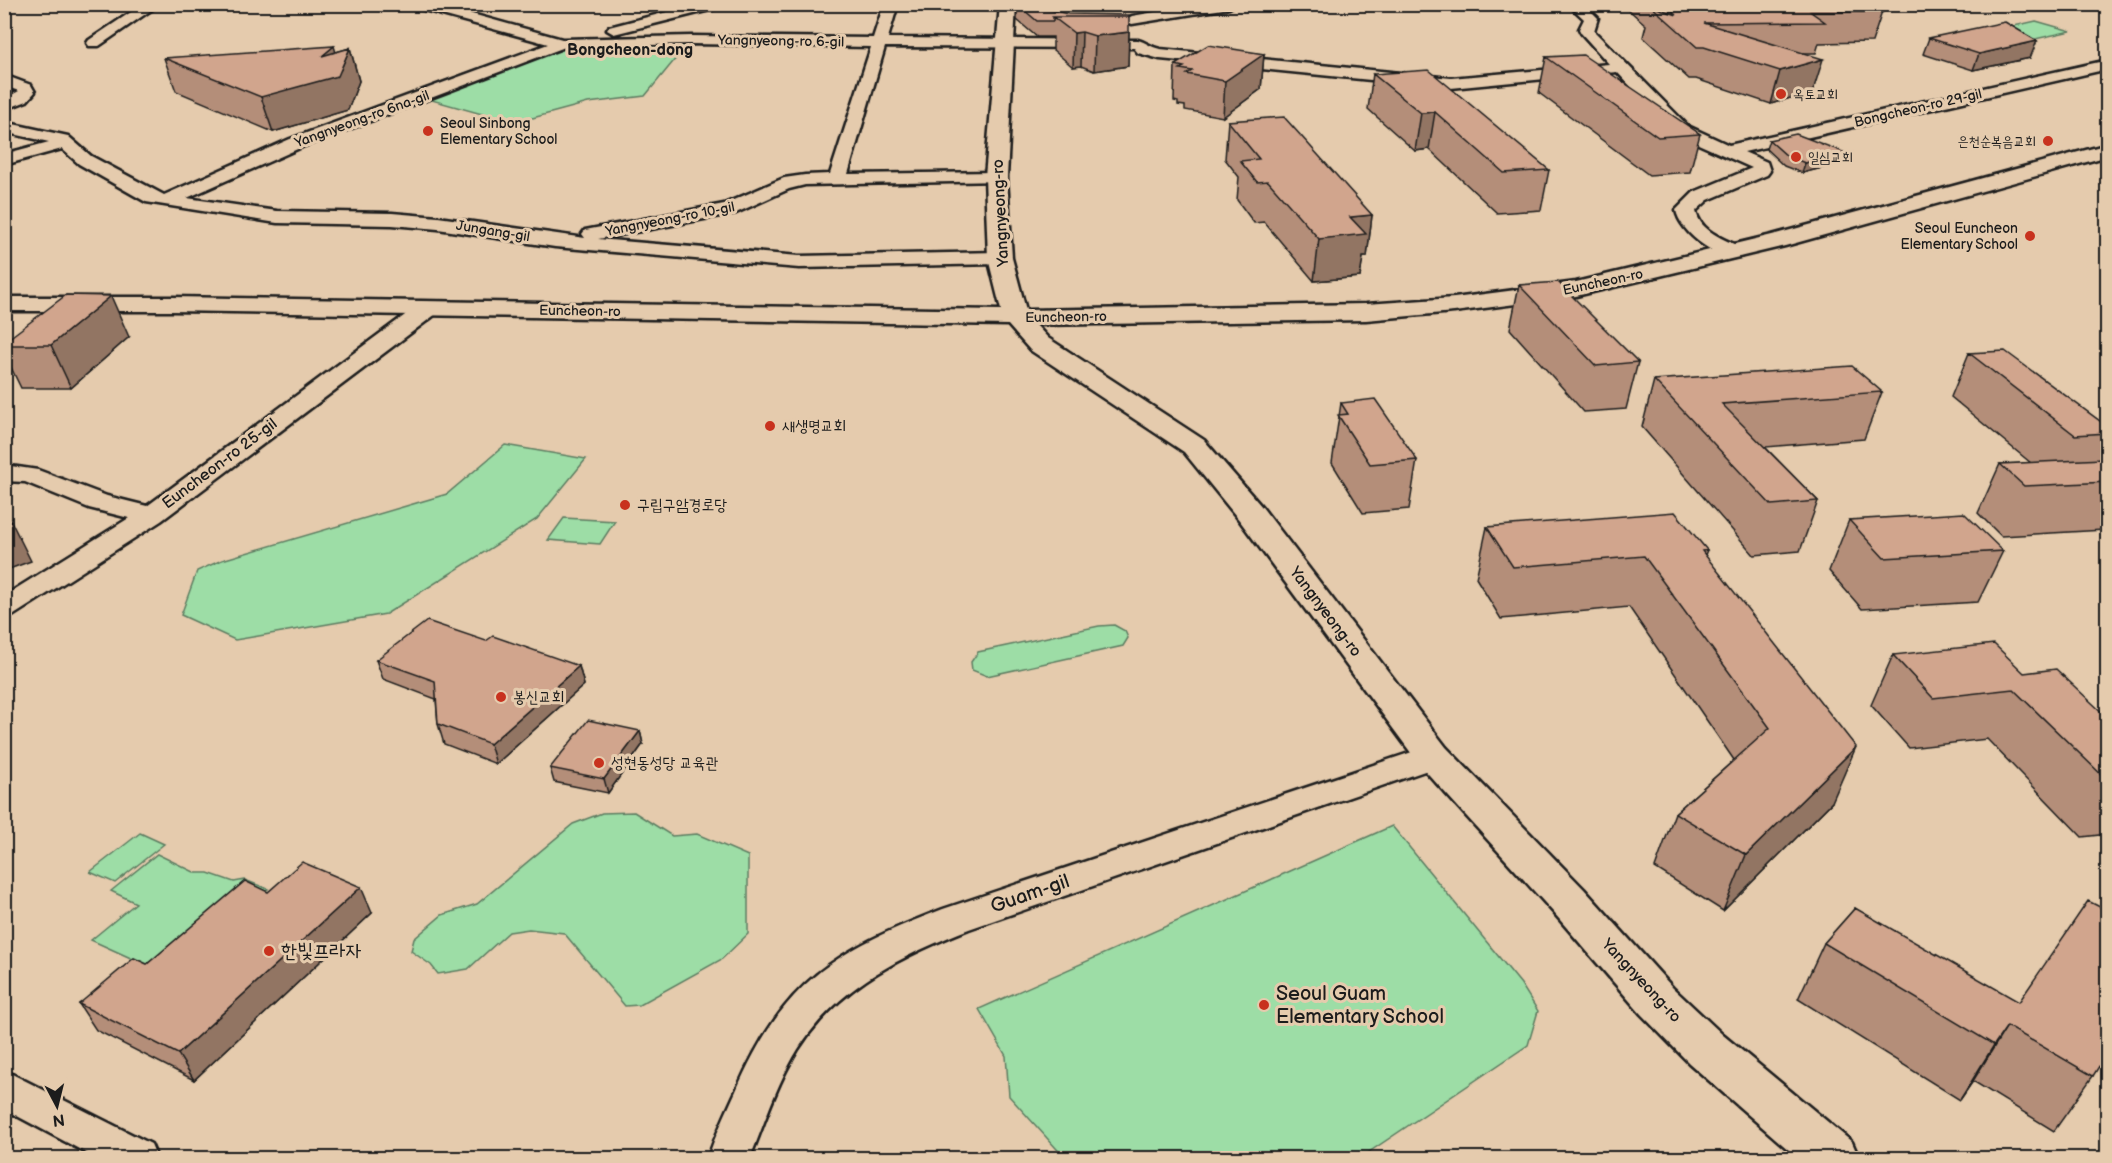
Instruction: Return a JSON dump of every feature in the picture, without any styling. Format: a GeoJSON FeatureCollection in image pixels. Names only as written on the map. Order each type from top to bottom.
{"type":"FeatureCollection","features":[{"type":"Feature","properties":{"kind":"main road","name":"Yangnyeong-ro"},"geometry":{"type":"LineString","coordinates":[[1008,4],[996,177],[1000,258],[1015,318],[1039,344],[1194,446],[1251,514],[1433,756],[1569,901],[1657,1001],[1706,1049],[1834,1158]]}},
{"type":"Feature","properties":{"kind":"main road","name":"Euncheon-ro"},"geometry":{"type":"LineString","coordinates":[[4,304],[172,304],[1015,318],[1366,312],[1454,305],[1576,289],[1735,252],[2108,150]]}},
{"type":"Feature","properties":{"kind":"street","name":"Yangnyeong-ro 6-gil"},"geometry":{"type":"LineString","coordinates":[[418,4],[438,7],[562,43],[691,40],[1138,44]]}},
{"type":"Feature","properties":{"kind":"street"},"geometry":{"type":"LineString","coordinates":[[562,43],[717,4]]}},
{"type":"Feature","properties":{"kind":"street"},"geometry":{"type":"LineString","coordinates":[[838,178],[891,4]]}},
{"type":"Feature","properties":{"kind":"street"},"geometry":{"type":"LineString","coordinates":[[1130,4],[1138,44],[1143,50],[1160,54],[1341,70],[1451,83],[1622,67]]}},
{"type":"Feature","properties":{"kind":"street"},"geometry":{"type":"LineString","coordinates":[[1132,20],[1229,4]]}},
{"type":"Feature","properties":{"kind":"street"},"geometry":{"type":"LineString","coordinates":[[1575,4],[1591,18],[1586,29],[1588,33],[1622,67],[1652,102],[1682,130],[1761,166],[1762,170],[1701,196],[1688,207],[1686,214],[1688,221],[1698,231],[1735,252]]}},
{"type":"Feature","properties":{"kind":"street"},"geometry":{"type":"LineString","coordinates":[[94,43],[147,8]]}},
{"type":"Feature","properties":{"kind":"street","name":"Yangnyeong-ro 6na-gil"},"geometry":{"type":"LineString","coordinates":[[166,201],[296,143],[562,43]]}},
{"type":"Feature","properties":{"kind":"street","name":"Bongcheon-ro 29-gil"},"geometry":{"type":"LineString","coordinates":[[1729,150],[2108,64]]}},
{"type":"Feature","properties":{"kind":"street"},"geometry":{"type":"LineString","coordinates":[[4,80],[25,88],[27,92],[21,98],[4,105]]}},
{"type":"Feature","properties":{"kind":"street","name":"Jungang-gil"},"geometry":{"type":"LineString","coordinates":[[4,127],[66,143],[85,160],[153,198],[277,217],[392,219],[438,223],[555,241],[799,262],[1000,258]]}},
{"type":"Feature","properties":{"kind":"street"},"geometry":{"type":"LineString","coordinates":[[4,160],[66,143]]}},
{"type":"Feature","properties":{"kind":"street","name":"Yangnyeong-ro 10-gil"},"geometry":{"type":"LineString","coordinates":[[555,241],[714,212],[740,204],[784,184],[805,180],[996,177]]}},
{"type":"Feature","properties":{"kind":"street","name":"Euncheon-ro 25-gil"},"geometry":{"type":"LineString","coordinates":[[4,609],[152,515],[428,309]]}},
{"type":"Feature","properties":{"kind":"street"},"geometry":{"type":"LineString","coordinates":[[4,473],[29,475],[98,502],[152,515]]}},
{"type":"Feature","properties":{"kind":"street","name":"Guam-gil"},"geometry":{"type":"LineString","coordinates":[[729,1158],[783,1037],[827,986],[843,972],[872,955],[902,940],[956,919],[1433,756]]}},
{"type":"Feature","properties":{"kind":"street"},"geometry":{"type":"LineString","coordinates":[[4,1088],[136,1158]]}},
{"type":"Feature","properties":{"kind":"green space"},"geometry":{"type":"Polygon","coordinates":[[[2036,21],[2071,31],[2003,46],[1969,36],[2036,21]]]}},
{"type":"Feature","properties":{"kind":"green space"},"geometry":{"type":"Polygon","coordinates":[[[691,40],[645,96],[588,103],[514,123],[421,97],[575,45],[691,40]]]}},
{"type":"Feature","properties":{"kind":"green space"},"geometry":{"type":"Polygon","coordinates":[[[505,445],[586,459],[537,519],[386,614],[235,640],[181,615],[197,571],[222,560],[447,494],[505,445]]]}},
{"type":"Feature","properties":{"kind":"green space"},"geometry":{"type":"Polygon","coordinates":[[[564,518],[615,521],[600,544],[548,540],[564,518]]]}},
{"type":"Feature","properties":{"kind":"green space"},"geometry":{"type":"Polygon","coordinates":[[[1114,625],[1125,631],[1128,638],[1123,646],[987,676],[972,670],[971,662],[978,652],[1099,626],[1114,625]]]}},
{"type":"Feature","properties":{"kind":"green space"},"geometry":{"type":"Polygon","coordinates":[[[634,812],[672,836],[697,834],[748,856],[748,934],[722,959],[639,1005],[625,1006],[564,933],[529,929],[509,932],[468,969],[438,974],[431,965],[411,951],[414,939],[442,915],[477,904],[573,824],[602,813],[634,812]]]}},
{"type":"Feature","properties":{"kind":"green space","name":"Seoul Guam Elementary School"},"geometry":{"type":"Polygon","coordinates":[[[1392,826],[1521,984],[1538,1011],[1528,1045],[1360,1158],[1065,1158],[1009,1096],[1006,1056],[979,1009],[1392,826]]]}},
{"type":"Feature","properties":{"kind":"green space"},"geometry":{"type":"Polygon","coordinates":[[[140,833],[164,844],[115,883],[90,872],[140,833]]]}},
{"type":"Feature","properties":{"kind":"green space"},"geometry":{"type":"Polygon","coordinates":[[[157,854],[196,873],[208,873],[234,882],[245,880],[268,889],[166,974],[91,940],[136,903],[111,891],[157,854]]]}},
{"type":"Feature","properties":{"kind":"building"},"geometry":{"type":"Polygon","coordinates":[[[1017,4],[1068,14],[1129,15],[1129,17],[1053,17],[1053,21],[1037,21],[1017,4]]]}},
{"type":"Feature","properties":{"kind":"building"},"geometry":{"type":"Polygon","coordinates":[[[1665,4],[1871,4],[1882,12],[1811,12],[1825,22],[1704,23],[1823,59],[1780,71],[1704,47],[1697,47],[1651,6],[1677,15],[1665,4]]]}},
{"type":"Feature","properties":{"kind":"building"},"geometry":{"type":"Polygon","coordinates":[[[1053,17],[1129,17],[1129,32],[1095,36],[1082,32],[1074,33],[1053,17]]]}},
{"type":"Feature","properties":{"kind":"building"},"geometry":{"type":"Polygon","coordinates":[[[2005,22],[2037,41],[1979,54],[1929,38],[2005,22]]]}},
{"type":"Feature","properties":{"kind":"building"},"geometry":{"type":"Polygon","coordinates":[[[1208,45],[1264,54],[1225,81],[1187,74],[1192,71],[1180,69],[1184,67],[1175,65],[1208,45]]]}},
{"type":"Feature","properties":{"kind":"building"},"geometry":{"type":"Polygon","coordinates":[[[334,46],[322,56],[350,48],[338,76],[261,97],[164,58],[334,46]]]}},
{"type":"Feature","properties":{"kind":"building"},"geometry":{"type":"Polygon","coordinates":[[[1583,55],[1700,134],[1658,137],[1546,57],[1583,55]]]}},
{"type":"Feature","properties":{"kind":"building"},"geometry":{"type":"Polygon","coordinates":[[[1429,70],[1549,170],[1504,173],[1435,112],[1421,113],[1373,74],[1429,70]]]}},
{"type":"Feature","properties":{"kind":"building"},"geometry":{"type":"Polygon","coordinates":[[[1284,117],[1372,215],[1350,217],[1366,234],[1319,239],[1268,181],[1257,182],[1240,161],[1259,159],[1228,121],[1284,117]]]}},
{"type":"Feature","properties":{"kind":"building"},"geometry":{"type":"Polygon","coordinates":[[[1796,134],[1846,153],[1805,163],[1787,156],[1769,140],[1796,134]]]}},
{"type":"Feature","properties":{"kind":"building"},"geometry":{"type":"Polygon","coordinates":[[[1558,282],[1638,362],[1596,366],[1519,285],[1558,282]]]}},
{"type":"Feature","properties":{"kind":"building"},"geometry":{"type":"Polygon","coordinates":[[[66,295],[111,296],[51,345],[4,345],[4,342],[66,295]]]}},
{"type":"Feature","properties":{"kind":"building"},"geometry":{"type":"Polygon","coordinates":[[[2005,351],[2108,427],[2108,433],[2075,435],[1969,353],[2005,351]]]}},
{"type":"Feature","properties":{"kind":"building"},"geometry":{"type":"Polygon","coordinates":[[[1852,366],[1882,392],[1722,404],[1818,501],[1771,505],[1654,380],[1852,366]]]}},
{"type":"Feature","properties":{"kind":"building"},"geometry":{"type":"Polygon","coordinates":[[[1375,399],[1417,460],[1370,464],[1338,415],[1348,414],[1341,403],[1375,399]]]}},
{"type":"Feature","properties":{"kind":"building"},"geometry":{"type":"Polygon","coordinates":[[[2103,459],[2108,462],[2108,482],[2024,486],[2000,464],[2103,459]]]}},
{"type":"Feature","properties":{"kind":"building"},"geometry":{"type":"Polygon","coordinates":[[[1675,512],[1707,550],[1702,551],[1856,747],[1746,855],[1675,813],[1770,728],[1644,556],[1513,567],[1487,527],[1675,512]]]}},
{"type":"Feature","properties":{"kind":"building"},"geometry":{"type":"Polygon","coordinates":[[[1964,513],[2003,551],[1884,558],[1849,520],[1964,513]]]}},
{"type":"Feature","properties":{"kind":"building","name":"봉신교회"},"geometry":{"type":"Polygon","coordinates":[[[427,621],[486,641],[493,636],[579,666],[490,744],[438,724],[435,681],[376,660],[427,621]]]}},
{"type":"Feature","properties":{"kind":"building"},"geometry":{"type":"Polygon","coordinates":[[[1994,644],[2024,673],[2056,669],[2108,718],[2108,781],[2013,689],[1933,698],[1893,655],[1994,644]]]}},
{"type":"Feature","properties":{"kind":"building"},"geometry":{"type":"Polygon","coordinates":[[[588,720],[640,731],[604,779],[550,768],[588,720]]]}},
{"type":"Feature","properties":{"kind":"building"},"geometry":{"type":"Polygon","coordinates":[[[302,862],[361,887],[178,1054],[79,1004],[134,958],[147,964],[245,881],[268,892],[302,862]]]}},
{"type":"Feature","properties":{"kind":"building"},"geometry":{"type":"Polygon","coordinates":[[[2088,901],[2108,911],[2108,1052],[2093,1076],[2007,1026],[1994,1045],[1824,943],[1855,908],[2019,1002],[2088,901]]]}},
{"type":"Feature","properties":{"kind":"place","name":"옥토교회"},"geometry":{"type":"Point","coordinates":[1781,94]}},
{"type":"Feature","properties":{"kind":"place","name":"Seoul Sinbong Elementary School"},"geometry":{"type":"Point","coordinates":[428,131]}},
{"type":"Feature","properties":{"kind":"place","name":"은천순복음교회"},"geometry":{"type":"Point","coordinates":[2048,141]}},
{"type":"Feature","properties":{"kind":"place","name":"일심교회"},"geometry":{"type":"Point","coordinates":[1796,157]}},
{"type":"Feature","properties":{"kind":"place","name":"Seoul Euncheon Elementary School"},"geometry":{"type":"Point","coordinates":[2030,236]}},
{"type":"Feature","properties":{"kind":"place","name":"새생명교회"},"geometry":{"type":"Point","coordinates":[770,426]}},
{"type":"Feature","properties":{"kind":"place","name":"구립구암경로당"},"geometry":{"type":"Point","coordinates":[625,505]}},
{"type":"Feature","properties":{"kind":"place","name":"봉신교회"},"geometry":{"type":"Point","coordinates":[501,697]}},
{"type":"Feature","properties":{"kind":"place","name":"성현동성당 교육관"},"geometry":{"type":"Point","coordinates":[599,763]}},
{"type":"Feature","properties":{"kind":"place","name":"한빛프라자"},"geometry":{"type":"Point","coordinates":[269,951]}},
{"type":"Feature","properties":{"kind":"place","name":"Seoul Guam Elementary School"},"geometry":{"type":"Point","coordinates":[1264,1005]}},
{"type":"Feature","properties":{"kind":"district","name":"Bongcheon-dong"},"geometry":{"type":"Point","coordinates":[630,50]}}]}
